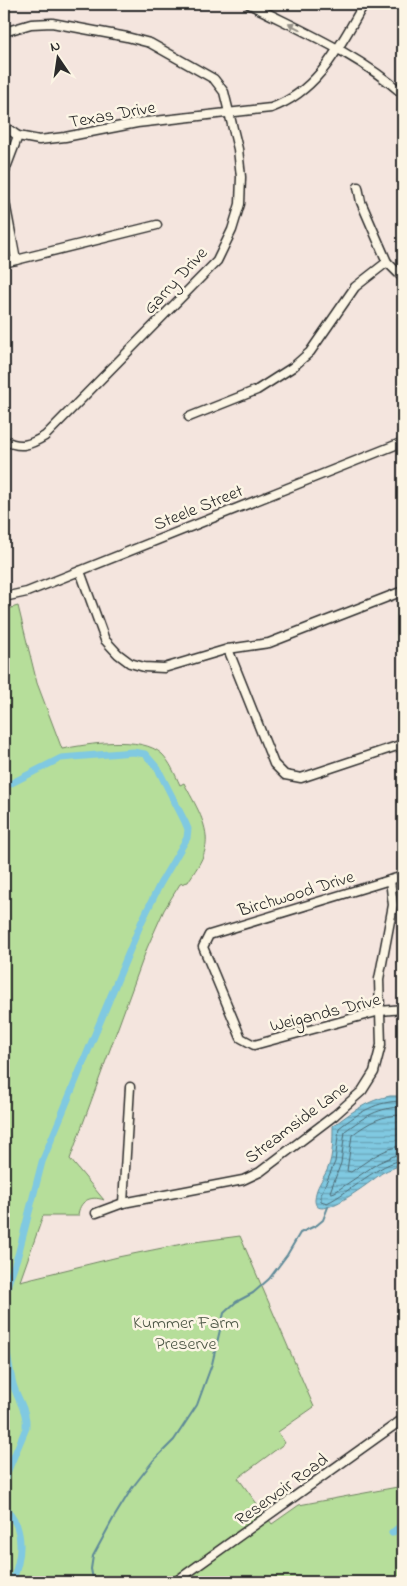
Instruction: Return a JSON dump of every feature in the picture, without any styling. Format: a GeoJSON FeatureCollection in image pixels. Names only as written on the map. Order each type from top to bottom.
{"type":"FeatureCollection","features":[{"type":"Feature","properties":{"kind":"street"},"geometry":{"type":"LineString","coordinates":[[249,4],[338,49],[374,71],[403,94]]}},
{"type":"Feature","properties":{"kind":"street","name":"Texas Drive"},"geometry":{"type":"LineString","coordinates":[[4,126],[18,136],[39,140],[137,123],[272,108],[285,103],[306,88],[325,69],[364,4]]}},
{"type":"Feature","properties":{"kind":"street","name":"Garry Drive"},"geometry":{"type":"LineString","coordinates":[[4,32],[30,24],[52,23],[127,37],[150,43],[214,79],[224,92],[238,149],[241,177],[240,204],[232,230],[217,261],[45,436],[30,445],[12,444],[4,440]]}},
{"type":"Feature","properties":{"kind":"street"},"geometry":{"type":"LineString","coordinates":[[4,173],[18,136]]}},
{"type":"Feature","properties":{"kind":"street"},"geometry":{"type":"LineString","coordinates":[[358,187],[361,202],[387,262],[403,278]]}},
{"type":"Feature","properties":{"kind":"street"},"geometry":{"type":"LineString","coordinates":[[4,197],[16,260]]}},
{"type":"Feature","properties":{"kind":"street"},"geometry":{"type":"LineString","coordinates":[[4,263],[157,225]]}},
{"type":"Feature","properties":{"kind":"street"},"geometry":{"type":"LineString","coordinates":[[189,417],[257,390],[294,367],[310,352],[355,287],[387,262]]}},
{"type":"Feature","properties":{"kind":"street","name":"Steele Street"},"geometry":{"type":"LineString","coordinates":[[4,597],[27,592],[403,442]]}},
{"type":"Feature","properties":{"kind":"street"},"geometry":{"type":"LineString","coordinates":[[80,571],[105,640],[118,654],[130,663],[144,667],[164,668],[228,649],[269,644],[403,591]]}},
{"type":"Feature","properties":{"kind":"street"},"geometry":{"type":"LineString","coordinates":[[228,649],[274,764],[285,775],[300,778],[403,744]]}},
{"type":"Feature","properties":{"kind":"street","name":"Birchwood Drive"},"geometry":{"type":"LineString","coordinates":[[254,1045],[241,1038],[204,947],[209,935],[403,876]]}},
{"type":"Feature","properties":{"kind":"street","name":"Streamside Lane"},"geometry":{"type":"LineString","coordinates":[[96,1214],[123,1203],[236,1182],[260,1172],[335,1115],[368,1083],[374,1072],[381,1045],[379,979],[393,905],[390,880]]}},
{"type":"Feature","properties":{"kind":"street","name":"Weigands Drive"},"geometry":{"type":"LineString","coordinates":[[254,1045],[380,1011],[403,1009]]}},
{"type":"Feature","properties":{"kind":"street"},"geometry":{"type":"LineString","coordinates":[[123,1203],[130,1087]]}},
{"type":"Feature","properties":{"kind":"street","name":"Reservoir Road"},"geometry":{"type":"LineString","coordinates":[[176,1582],[403,1419]]}},
{"type":"Feature","properties":{"kind":"green space","name":"Kummer Farm Preserve"},"geometry":{"type":"Polygon","coordinates":[[[18,606],[37,683],[62,749],[114,742],[141,744],[153,748],[162,754],[170,764],[180,785],[184,783],[197,807],[206,833],[205,850],[200,863],[188,882],[180,884],[164,910],[147,948],[70,1159],[104,1200],[94,1198],[86,1200],[81,1206],[78,1216],[43,1216],[20,1281],[118,1257],[187,1243],[240,1236],[314,1407],[278,1432],[285,1443],[238,1478],[272,1524],[299,1505],[403,1486],[403,1582],[4,1582],[4,610],[18,606]]]}},
{"type":"Feature","properties":{"kind":"water"},"geometry":{"type":"Polygon","coordinates":[[[390,1096],[403,1096],[403,1164],[382,1173],[343,1200],[331,1206],[321,1208],[316,1204],[316,1193],[330,1163],[333,1126],[367,1104],[390,1096]]]}},
{"type":"Feature","properties":{"kind":"waterway"},"geometry":{"type":"LineString","coordinates":[[4,787],[61,758],[133,752],[145,754],[158,769],[188,829],[187,838],[160,884],[141,923],[42,1162],[18,1255],[4,1295]]}},
{"type":"Feature","properties":{"kind":"waterway"},"geometry":{"type":"LineString","coordinates":[[96,1582],[93,1579],[91,1569],[93,1556],[113,1519],[132,1488],[153,1461],[174,1440],[197,1405],[212,1364],[224,1313],[236,1302],[253,1293],[269,1279],[287,1255],[300,1233],[323,1220],[328,1207]]}},
{"type":"Feature","properties":{"kind":"waterway"},"geometry":{"type":"LineString","coordinates":[[4,1334],[13,1384],[24,1411],[26,1422],[26,1428],[4,1480]]}},
{"type":"Feature","properties":{"kind":"waterway"},"geometry":{"type":"LineString","coordinates":[[4,1505],[17,1526],[20,1540],[17,1569],[12,1582]]}},
{"type":"Feature","properties":{"kind":"waterway"},"geometry":{"type":"LineString","coordinates":[[392,1533],[403,1524]]}}]}
